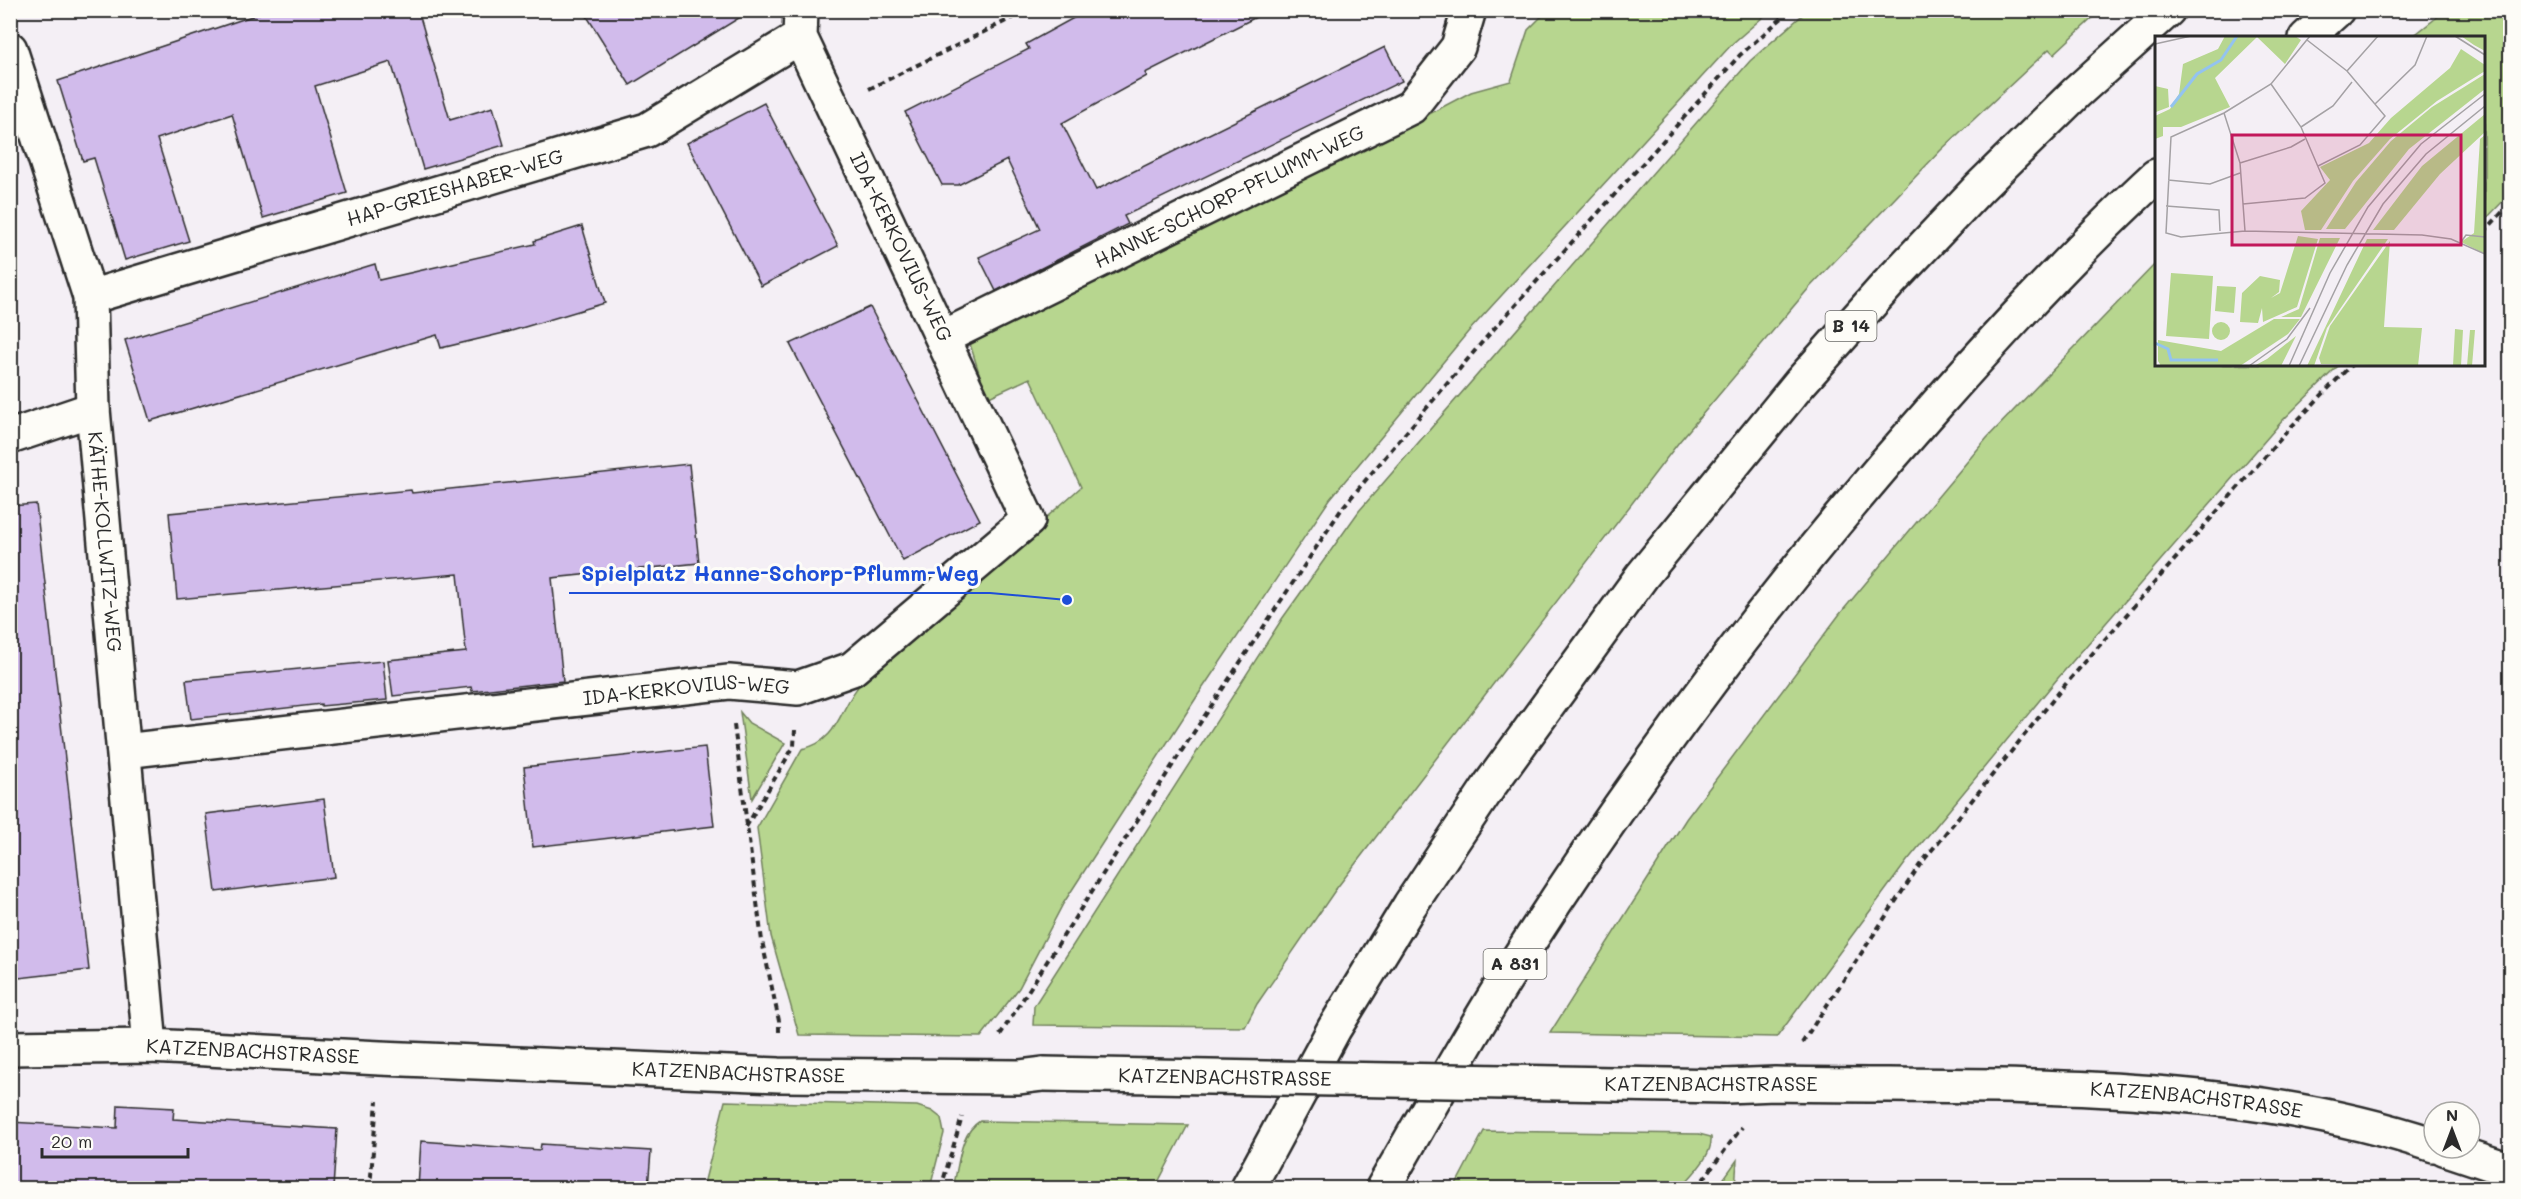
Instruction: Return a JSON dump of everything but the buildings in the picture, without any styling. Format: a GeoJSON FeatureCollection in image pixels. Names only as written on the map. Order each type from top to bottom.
{"type":"FeatureCollection","features":[{"type":"Feature","properties":{"kind":"main road","name":"HANNE-SCHORP-PFLUMM-WEG"},"geometry":{"type":"LineString","coordinates":[[944,337],[1411,107],[1458,47],[1469,10]]}},
{"type":"Feature","properties":{"kind":"main road","name":"B 14"},"geometry":{"type":"LineString","coordinates":[[1248,1188],[1334,1029],[1410,904],[1490,785],[1642,576],[1799,384],[1888,284],[1979,188],[2076,93],[2168,10]]}},
{"type":"Feature","properties":{"kind":"main road"},"geometry":{"type":"LineString","coordinates":[[2308,36],[2337,10]]}},
{"type":"Feature","properties":{"kind":"main road","name":"IDA-KERKOVIUS-WEG"},"geometry":{"type":"LineString","coordinates":[[124,751],[729,682],[798,688],[852,669],[1028,519],[834,107],[801,24]]}},
{"type":"Feature","properties":{"kind":"main road","name":"HAP-GRIESHABER-WEG"},"geometry":{"type":"LineString","coordinates":[[90,297],[647,130],[801,24]]}},
{"type":"Feature","properties":{"kind":"main road","name":"KÄTHE-KOLLWITZ-WEG"},"geometry":{"type":"LineString","coordinates":[[10,49],[90,297],[93,409],[150,1046]]}},
{"type":"Feature","properties":{"kind":"main road","name":"A 831"},"geometry":{"type":"LineString","coordinates":[[1383,1188],[1518,958],[1661,747],[1806,558],[1908,436],[1993,341],[2086,243],[2155,178]]}},
{"type":"Feature","properties":{"kind":"main road"},"geometry":{"type":"LineString","coordinates":[[10,437],[93,409]]}},
{"type":"Feature","properties":{"kind":"main road","name":"KATZENBACHSTRASSE"},"geometry":{"type":"LineString","coordinates":[[10,1048],[150,1046],[779,1074],[976,1077],[1043,1074],[2090,1090],[2247,1101],[2402,1134],[2422,1141]]}},
{"type":"Feature","properties":{"kind":"main road"},"geometry":{"type":"LineString","coordinates":[[2481,1160],[2511,1170]]}},
{"type":"Feature","properties":{"kind":"path"},"geometry":{"type":"LineString","coordinates":[[834,107],[1028,10]]}},
{"type":"Feature","properties":{"kind":"path"},"geometry":{"type":"LineString","coordinates":[[940,1188],[976,1077],[1070,923],[1343,507],[1484,340],[1732,64],[1791,10]]}},
{"type":"Feature","properties":{"kind":"path"},"geometry":{"type":"LineString","coordinates":[[2485,231],[2511,204]]}},
{"type":"Feature","properties":{"kind":"path"},"geometry":{"type":"LineString","coordinates":[[1696,1188],[1775,1084],[1933,848],[2071,677],[2290,427],[2350,366]]}},
{"type":"Feature","properties":{"kind":"path"},"geometry":{"type":"LineString","coordinates":[[729,682],[762,941],[779,1021],[779,1074]]}},
{"type":"Feature","properties":{"kind":"path"},"geometry":{"type":"LineString","coordinates":[[746,827],[794,746],[798,688]]}},
{"type":"Feature","properties":{"kind":"path"},"geometry":{"type":"LineString","coordinates":[[370,1188],[380,1058]]}},
{"type":"Feature","properties":{"kind":"green space"},"geometry":{"type":"Polygon","coordinates":[[[1547,11],[1770,11],[1733,43],[1468,332],[1330,499],[1198,695],[1063,904],[1019,988],[981,1037],[799,1035],[771,936],[757,828],[802,749],[815,745],[825,738],[863,681],[1081,487],[1030,378],[987,398],[970,344],[1338,162],[1471,92],[1511,81],[1528,30],[1547,11]]]}},
{"type":"Feature","properties":{"kind":"green space"},"geometry":{"type":"Polygon","coordinates":[[[1807,11],[2100,11],[2054,54],[2049,49],[1941,150],[1809,288],[1679,442],[1336,889],[1257,1004],[1245,1027],[1033,1025],[1034,1006],[1282,619],[1359,511],[1750,61],[1807,11]]]}},
{"type":"Feature","properties":{"kind":"green space"},"geometry":{"type":"Polygon","coordinates":[[[2445,11],[2510,11],[2510,194],[2485,220],[2485,36],[2413,36],[2445,11]]]}},
{"type":"Feature","properties":{"kind":"green space"},"geometry":{"type":"Polygon","coordinates":[[[2155,264],[2155,366],[2338,366],[2283,420],[2058,678],[1907,861],[1777,1037],[1550,1033],[1686,819],[1839,615],[1987,438],[2155,264]]]}},
{"type":"Feature","properties":{"kind":"green space"},"geometry":{"type":"Polygon","coordinates":[[[740,712],[749,723],[785,743],[752,799],[740,712]]]}},
{"type":"Feature","properties":{"kind":"green space"},"geometry":{"type":"Polygon","coordinates":[[[725,1101],[917,1106],[932,1111],[941,1118],[944,1133],[930,1188],[703,1188],[725,1101]]]}},
{"type":"Feature","properties":{"kind":"green space"},"geometry":{"type":"Polygon","coordinates":[[[980,1121],[1188,1125],[1155,1188],[953,1188],[964,1142],[973,1127],[980,1121]]]}},
{"type":"Feature","properties":{"kind":"green space"},"geometry":{"type":"Polygon","coordinates":[[[1484,1131],[1699,1134],[1711,1137],[1711,1144],[1701,1164],[1681,1188],[1454,1188],[1484,1131]]]}},
{"type":"Feature","properties":{"kind":"green space"},"geometry":{"type":"Polygon","coordinates":[[[1737,1160],[1735,1188],[1717,1188],[1737,1160]]]}},
{"type":"Feature","properties":{"kind":"place","name":"Spielplatz Hanne-Schorp-Pflumm-Weg"},"geometry":{"type":"Point","coordinates":[1067,600]}}]}
